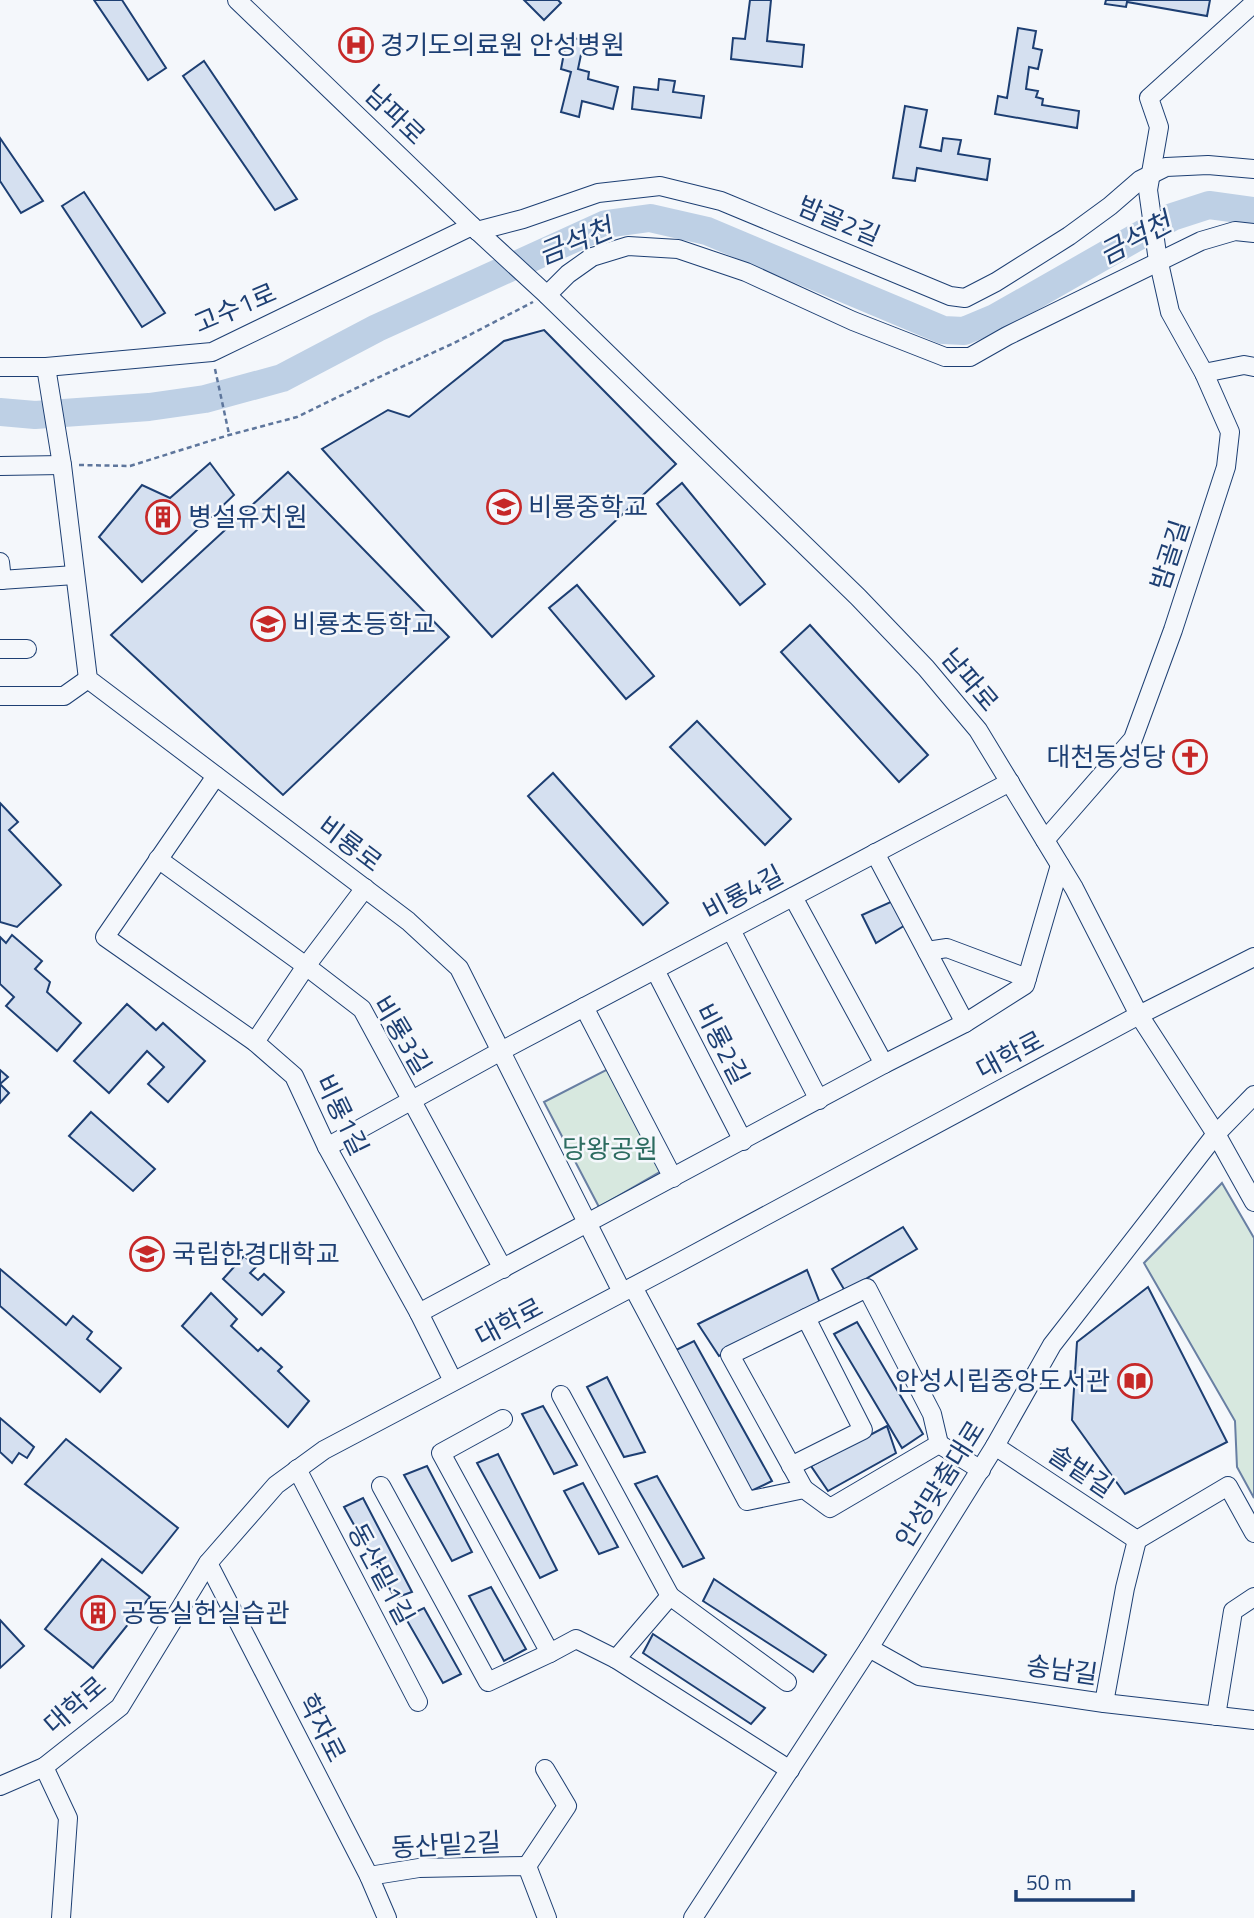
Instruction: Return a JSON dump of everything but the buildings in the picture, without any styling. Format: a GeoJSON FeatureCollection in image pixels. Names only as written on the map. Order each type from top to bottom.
{"type":"FeatureCollection","features":[{"type":"Feature","properties":{"kind":"street","name":"남파로"},"geometry":{"type":"LineString","coordinates":[[237,0],[547,295],[858,597],[926,668],[978,730],[1010,782],[1074,888],[1139,1015],[1216,1134],[1254,1202]]}},
{"type":"Feature","properties":{"kind":"street","name":"밤골길"},"geometry":{"type":"LineString","coordinates":[[1045,841],[1133,740],[1173,630],[1226,467],[1230,432],[1204,373],[1170,312],[1158,259],[1149,182],[1159,127],[1149,98],[1254,3]]}},
{"type":"Feature","properties":{"kind":"street"},"geometry":{"type":"LineString","coordinates":[[1149,182],[1166,167],[1208,165],[1254,169]]}},
{"type":"Feature","properties":{"kind":"street","name":"밤골2길"},"geometry":{"type":"LineString","coordinates":[[478,232],[598,193],[660,186],[721,201],[950,296],[965,298],[996,282],[1069,236],[1140,180],[1149,182]]}},
{"type":"Feature","properties":{"kind":"street"},"geometry":{"type":"LineString","coordinates":[[547,295],[568,274],[592,257],[628,246],[678,249],[746,272],[853,321],[946,357],[971,357],[1158,259],[1201,241],[1236,231],[1254,233]]}},
{"type":"Feature","properties":{"kind":"street","name":"고수1로"},"geometry":{"type":"LineString","coordinates":[[0,367],[46,367],[212,352],[478,232]]}},
{"type":"Feature","properties":{"kind":"street"},"geometry":{"type":"LineString","coordinates":[[1204,373],[1244,365],[1254,367]]}},
{"type":"Feature","properties":{"kind":"street"},"geometry":{"type":"LineString","coordinates":[[0,696],[64,696],[88,679],[62,465],[46,367]]}},
{"type":"Feature","properties":{"kind":"street"},"geometry":{"type":"LineString","coordinates":[[0,466],[62,465]]}},
{"type":"Feature","properties":{"kind":"street"},"geometry":{"type":"LineString","coordinates":[[1,574],[75,575]]}},
{"type":"Feature","properties":{"kind":"street"},"geometry":{"type":"LineString","coordinates":[[0,649],[27,649]]}},
{"type":"Feature","properties":{"kind":"street","name":"비룡로"},"geometry":{"type":"LineString","coordinates":[[88,679],[408,921],[459,968],[588,1222],[747,1501],[804,1489]]}},
{"type":"Feature","properties":{"kind":"street","name":"비룡1길"},"geometry":{"type":"LineString","coordinates":[[216,776],[105,937],[255,1042],[294,1076],[327,1147],[419,1313],[453,1381]]}},
{"type":"Feature","properties":{"kind":"street","name":"비룡4길"},"geometry":{"type":"LineString","coordinates":[[327,1147],[501,1051],[1010,782]]}},
{"type":"Feature","properties":{"kind":"street"},"geometry":{"type":"LineString","coordinates":[[875,853],[965,1023]]}},
{"type":"Feature","properties":{"kind":"street","name":"비룡3길"},"geometry":{"type":"LineString","coordinates":[[158,859],[362,1009],[503,1269]]}},
{"type":"Feature","properties":{"kind":"street"},"geometry":{"type":"LineString","coordinates":[[419,1313],[965,1023],[1026,985],[1060,864]]}},
{"type":"Feature","properties":{"kind":"street"},"geometry":{"type":"LineString","coordinates":[[255,1042],[306,966],[365,888]]}},
{"type":"Feature","properties":{"kind":"street"},"geometry":{"type":"LineString","coordinates":[[793,897],[884,1064]]}},
{"type":"Feature","properties":{"kind":"street"},"geometry":{"type":"LineString","coordinates":[[730,930],[819,1100]]}},
{"type":"Feature","properties":{"kind":"street"},"geometry":{"type":"LineString","coordinates":[[927,951],[947,948],[1027,978]]}},
{"type":"Feature","properties":{"kind":"street","name":"대학로"},"geometry":{"type":"LineString","coordinates":[[0,1786],[44,1767],[120,1707],[208,1563],[276,1485],[324,1450],[1139,1015],[1254,957]]}},
{"type":"Feature","properties":{"kind":"street","name":"비룡2길"},"geometry":{"type":"LineString","coordinates":[[655,970],[743,1141]]}},
{"type":"Feature","properties":{"kind":"street"},"geometry":{"type":"LineString","coordinates":[[584,1007],[673,1178]]}},
{"type":"Feature","properties":{"kind":"street","name":"안성맞춤대로"},"geometry":{"type":"LineString","coordinates":[[693,1918],[981,1470],[1052,1345],[1216,1134],[1254,1096]]}},
{"type":"Feature","properties":{"kind":"street"},"geometry":{"type":"LineString","coordinates":[[939,1444],[830,1508],[804,1489],[730,1355],[867,1289],[932,1414],[939,1444],[981,1470]]}},
{"type":"Feature","properties":{"kind":"street"},"geometry":{"type":"LineString","coordinates":[[791,1466],[863,1430],[806,1318]]}},
{"type":"Feature","properties":{"kind":"street"},"geometry":{"type":"LineString","coordinates":[[561,1395],[670,1596],[787,1682]]}},
{"type":"Feature","properties":{"kind":"street"},"geometry":{"type":"LineString","coordinates":[[503,1419],[441,1453],[551,1653]]}},
{"type":"Feature","properties":{"kind":"street","name":"솔밭길"},"geometry":{"type":"LineString","coordinates":[[995,1446],[1137,1539]]}},
{"type":"Feature","properties":{"kind":"street","name":"동산밑1길"},"geometry":{"type":"LineString","coordinates":[[297,1469],[418,1702]]}},
{"type":"Feature","properties":{"kind":"street"},"geometry":{"type":"LineString","coordinates":[[380,1486],[488,1682],[576,1639],[615,1660],[790,1770]]}},
{"type":"Feature","properties":{"kind":"street"},"geometry":{"type":"LineString","coordinates":[[1104,1703],[1137,1539],[1228,1486],[1254,1533]]}},
{"type":"Feature","properties":{"kind":"street","name":"학자로"},"geometry":{"type":"LineString","coordinates":[[208,1563],[369,1877],[387,1918]]}},
{"type":"Feature","properties":{"kind":"street"},"geometry":{"type":"LineString","coordinates":[[615,1660],[670,1596]]}},
{"type":"Feature","properties":{"kind":"street"},"geometry":{"type":"LineString","coordinates":[[1216,1716],[1233,1611],[1254,1597]]}},
{"type":"Feature","properties":{"kind":"street","name":"송남길"},"geometry":{"type":"LineString","coordinates":[[869,1648],[919,1676],[1104,1703],[1254,1720]]}},
{"type":"Feature","properties":{"kind":"street"},"geometry":{"type":"LineString","coordinates":[[44,1767],[68,1818],[61,1918]]}},
{"type":"Feature","properties":{"kind":"street","name":"동산밑2길"},"geometry":{"type":"LineString","coordinates":[[527,1866],[567,1806],[545,1769]]}},
{"type":"Feature","properties":{"kind":"street","name":"동산밑2길"},"geometry":{"type":"LineString","coordinates":[[369,1877],[419,1868],[527,1866]]}},
{"type":"Feature","properties":{"kind":"street","name":"동산밑2길"},"geometry":{"type":"LineString","coordinates":[[527,1866],[547,1918]]}},
{"type":"Feature","properties":{"kind":"path"},"geometry":{"type":"LineString","coordinates":[[62,465],[130,466],[297,417],[452,344],[547,295]]}},
{"type":"Feature","properties":{"kind":"path"},"geometry":{"type":"LineString","coordinates":[[212,352],[229,435]]}},
{"type":"Feature","properties":{"kind":"green space","name":"당왕공원"},"geometry":{"type":"Polygon","coordinates":[[[608,1069],[663,1170],[599,1207],[544,1102],[608,1069]]]}},
{"type":"Feature","properties":{"kind":"green space"},"geometry":{"type":"Polygon","coordinates":[[[1222,1183],[1254,1238],[1254,1498],[1237,1467],[1235,1421],[1144,1263],[1222,1183]]]}},
{"type":"Feature","properties":{"kind":"waterway","name":"금석천"},"geometry":{"type":"LineString","coordinates":[[0,412],[35,415],[149,407],[205,399],[282,378],[377,328],[606,224],[650,218],[707,231],[943,330],[964,331],[995,318],[1172,217],[1209,205],[1254,211]]}},
{"type":"Feature","properties":{"kind":"place","name":"경기도의료원 안성병원"},"geometry":{"type":"Point","coordinates":[356,45]}},
{"type":"Feature","properties":{"kind":"place","name":"비룡중학교"},"geometry":{"type":"Point","coordinates":[504,507]}},
{"type":"Feature","properties":{"kind":"place","name":"병설유치원"},"geometry":{"type":"Point","coordinates":[163,517]}},
{"type":"Feature","properties":{"kind":"place","name":"비룡초등학교"},"geometry":{"type":"Point","coordinates":[268,624]}},
{"type":"Feature","properties":{"kind":"place","name":"대천동성당"},"geometry":{"type":"Point","coordinates":[1190,757]}},
{"type":"Feature","properties":{"kind":"place","name":"국립한경대학교"},"geometry":{"type":"Point","coordinates":[147,1254]}},
{"type":"Feature","properties":{"kind":"place","name":"안성시립중앙도서관"},"geometry":{"type":"Point","coordinates":[1135,1381]}},
{"type":"Feature","properties":{"kind":"place","name":"공동실헌실습관"},"geometry":{"type":"Point","coordinates":[98,1613]}}]}
